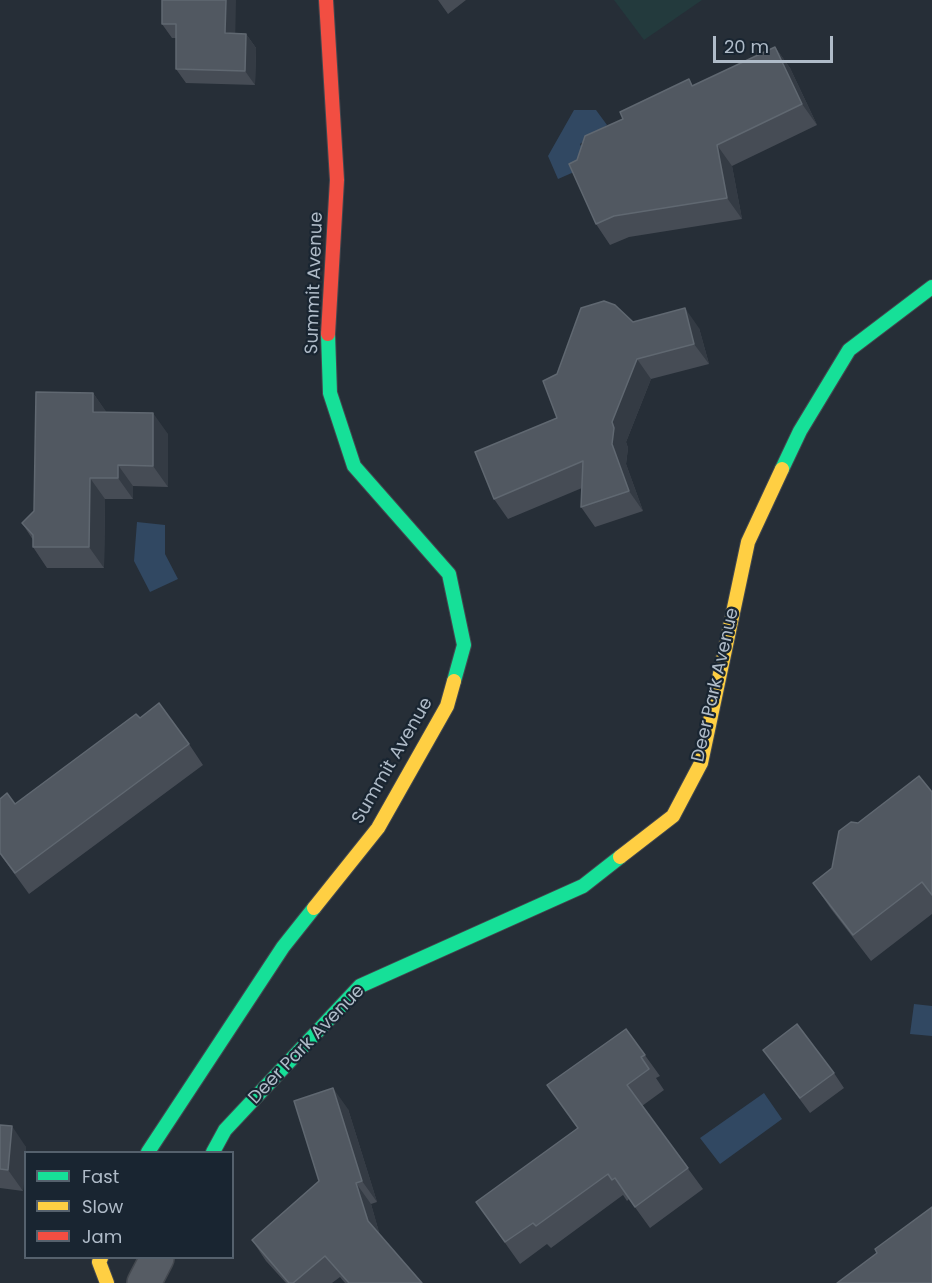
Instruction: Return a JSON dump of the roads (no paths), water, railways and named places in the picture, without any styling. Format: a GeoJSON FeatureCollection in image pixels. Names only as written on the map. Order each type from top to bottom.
{"type":"FeatureCollection","features":[{"type":"Feature","properties":{"kind":"street","name":"Summit Avenue"},"geometry":{"type":"LineString","coordinates":[[149,1151],[283,947],[378,828],[447,706],[464,645],[449,574],[354,466],[330,393],[328,338],[338,180],[326,0]]}},
{"type":"Feature","properties":{"kind":"street","name":"Deer Park Avenue"},"geometry":{"type":"LineString","coordinates":[[214,1151],[225,1130],[360,986],[583,886],[673,816],[700,763],[748,542],[800,431],[849,350],[932,286]]}},
{"type":"Feature","properties":{"kind":"street"},"geometry":{"type":"LineString","coordinates":[[100,1259],[99,1262],[107,1283]]}},
{"type":"Feature","properties":{"kind":"street"},"geometry":{"type":"LineString","coordinates":[[144,1283],[156,1259]]}},
{"type":"Feature","properties":{"kind":"water"},"geometry":{"type":"Polygon","coordinates":[[[574,110],[596,110],[607,125],[580,144],[583,150],[574,172],[558,179],[548,156],[574,110]]]}},
{"type":"Feature","properties":{"kind":"water"},"geometry":{"type":"Polygon","coordinates":[[[137,522],[165,525],[165,554],[178,579],[150,592],[134,561],[137,522]]]}},
{"type":"Feature","properties":{"kind":"water"},"geometry":{"type":"Polygon","coordinates":[[[914,1004],[932,1006],[932,1036],[910,1034],[914,1004]]]}},
{"type":"Feature","properties":{"kind":"water"},"geometry":{"type":"Polygon","coordinates":[[[764,1093],[782,1119],[720,1164],[700,1138],[764,1093]]]}}]}
